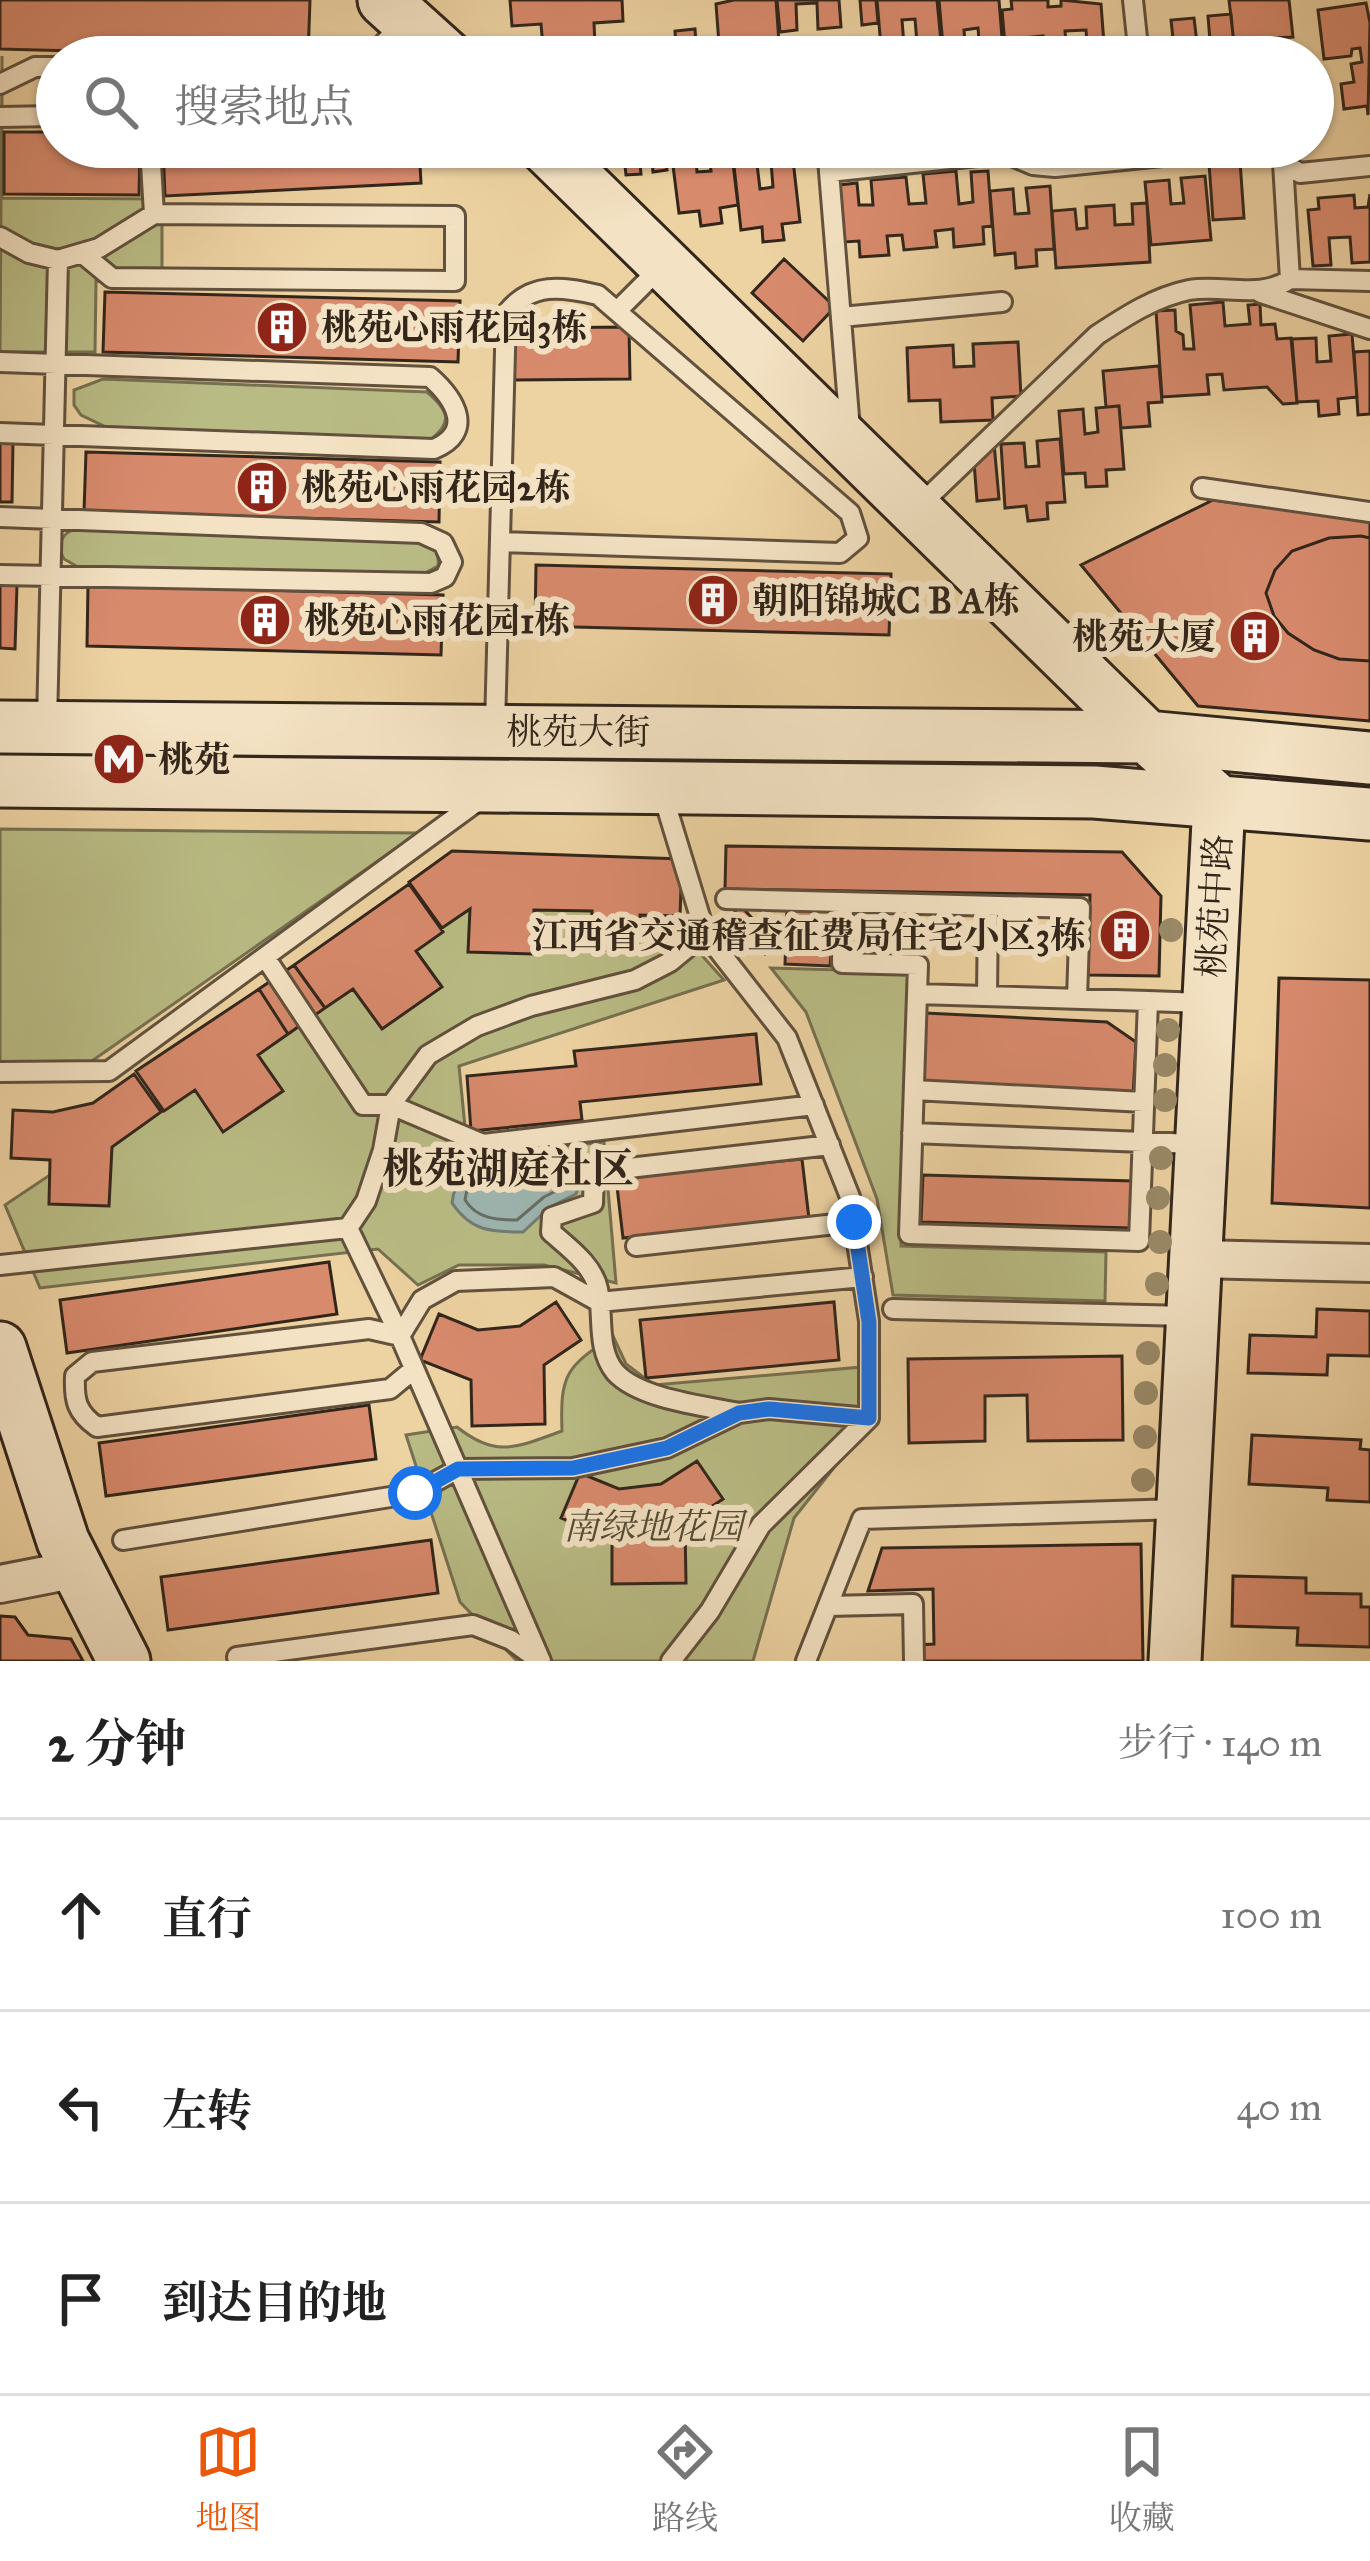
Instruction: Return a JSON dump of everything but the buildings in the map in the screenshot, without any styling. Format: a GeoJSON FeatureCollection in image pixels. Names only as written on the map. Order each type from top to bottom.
{"type":"FeatureCollection","features":[{"type":"Feature","properties":{"kind":"main road"},"geometry":{"type":"LineString","coordinates":[[395,10],[424,36]]}},
{"type":"Feature","properties":{"kind":"main road","name":"桃苑中路"},"geometry":{"type":"LineString","coordinates":[[567,168],[1219,802],[1175,1661]]}},
{"type":"Feature","properties":{"kind":"main road","name":"桃苑大街"},"geometry":{"type":"LineString","coordinates":[[23,727],[1147,737],[1370,758]]}},
{"type":"Feature","properties":{"kind":"main road","name":"桃苑大街"},"geometry":{"type":"LineString","coordinates":[[0,781],[1094,792],[1370,814]]}},
{"type":"Feature","properties":{"kind":"main road"},"geometry":{"type":"LineString","coordinates":[[0,1348],[63,1540],[124,1661]]}},
{"type":"Feature","properties":{"kind":"street"},"geometry":{"type":"LineString","coordinates":[[1196,1259],[1370,1263]]}},
{"type":"Feature","properties":{"kind":"street"},"geometry":{"type":"LineString","coordinates":[[13,1582],[77,1569]]}},
{"type":"Feature","properties":{"kind":"lane"},"geometry":{"type":"LineString","coordinates":[[1132,0],[1136,36]]}},
{"type":"Feature","properties":{"kind":"lane"},"geometry":{"type":"LineString","coordinates":[[0,85],[36,67]]}},
{"type":"Feature","properties":{"kind":"lane"},"geometry":{"type":"LineString","coordinates":[[0,117],[36,116]]}},
{"type":"Feature","properties":{"kind":"lane"},"geometry":{"type":"LineString","coordinates":[[1334,167],[1370,166]]}},
{"type":"Feature","properties":{"kind":"lane"},"geometry":{"type":"LineString","coordinates":[[151,168],[154,214]]}},
{"type":"Feature","properties":{"kind":"lane"},"geometry":{"type":"LineString","coordinates":[[829,168],[851,446]]}},
{"type":"Feature","properties":{"kind":"lane"},"geometry":{"type":"LineString","coordinates":[[829,172],[866,168]]}},
{"type":"Feature","properties":{"kind":"lane"},"geometry":{"type":"LineString","coordinates":[[1290,279],[1285,189],[1291,168]]}},
{"type":"Feature","properties":{"kind":"lane"},"geometry":{"type":"LineString","coordinates":[[0,238],[29,253],[58,260],[83,254],[154,214],[455,216],[455,281],[112,278],[83,254]]}},
{"type":"Feature","properties":{"kind":"lane"},"geometry":{"type":"LineString","coordinates":[[23,727],[50,575],[58,260]]}},
{"type":"Feature","properties":{"kind":"lane"},"geometry":{"type":"LineString","coordinates":[[617,311],[665,263]]}},
{"type":"Feature","properties":{"kind":"lane"},"geometry":{"type":"LineString","coordinates":[[915,509],[1097,335],[1162,297],[1190,290],[1276,289],[1290,279],[1370,280]]}},
{"type":"Feature","properties":{"kind":"lane"},"geometry":{"type":"LineString","coordinates":[[495,730],[506,314],[515,302],[537,289],[563,287],[598,295],[850,513],[858,538],[840,553],[500,542]]}},
{"type":"Feature","properties":{"kind":"lane"},"geometry":{"type":"LineString","coordinates":[[1253,290],[1370,329]]}},
{"type":"Feature","properties":{"kind":"lane"},"geometry":{"type":"LineString","coordinates":[[841,317],[1002,302]]}},
{"type":"Feature","properties":{"kind":"lane"},"geometry":{"type":"LineString","coordinates":[[0,362],[430,377],[454,401],[459,414],[455,434],[434,448],[0,434]]}},
{"type":"Feature","properties":{"kind":"lane"},"geometry":{"type":"LineString","coordinates":[[1202,488],[1370,512]]}},
{"type":"Feature","properties":{"kind":"lane"},"geometry":{"type":"LineString","coordinates":[[0,518],[421,533],[442,543],[452,562],[445,577],[431,584],[0,574]]}},
{"type":"Feature","properties":{"kind":"lane"},"geometry":{"type":"LineString","coordinates":[[0,1072],[109,1071],[497,786]]}},
{"type":"Feature","properties":{"kind":"lane"},"geometry":{"type":"LineString","coordinates":[[660,788],[705,933],[788,1039],[830,1144],[850,1197],[869,1322],[869,1418],[761,1525],[710,1611],[671,1661]]}},
{"type":"Feature","properties":{"kind":"lane"},"geometry":{"type":"LineString","coordinates":[[726,899],[1080,908],[1077,999]]}},
{"type":"Feature","properties":{"kind":"lane"},"geometry":{"type":"LineString","coordinates":[[844,902],[842,963],[918,965],[909,1234],[1139,1241],[1148,1001]]}},
{"type":"Feature","properties":{"kind":"lane"},"geometry":{"type":"LineString","coordinates":[[987,995],[988,906]]}},
{"type":"Feature","properties":{"kind":"lane"},"geometry":{"type":"LineString","coordinates":[[348,1228],[366,1201],[391,1105],[428,1055],[477,1026],[531,1006],[635,980],[670,962],[705,933]]}},
{"type":"Feature","properties":{"kind":"lane"},"geometry":{"type":"LineString","coordinates":[[265,957],[363,1105],[391,1105],[483,1144],[814,1105]]}},
{"type":"Feature","properties":{"kind":"lane"},"geometry":{"type":"LineString","coordinates":[[917,994],[1209,1004]]}},
{"type":"Feature","properties":{"kind":"lane"},"geometry":{"type":"LineString","coordinates":[[914,1090],[1144,1102]]}},
{"type":"Feature","properties":{"kind":"lane"},"geometry":{"type":"LineString","coordinates":[[912,1133],[1201,1144]]}},
{"type":"Feature","properties":{"kind":"lane"},"geometry":{"type":"LineString","coordinates":[[739,1413],[651,1394],[615,1372],[602,1341],[598,1287],[586,1265],[551,1232],[552,1217],[593,1203],[593,1172],[830,1144]]}},
{"type":"Feature","properties":{"kind":"lane"},"geometry":{"type":"LineString","coordinates":[[637,1246],[854,1222]]}},
{"type":"Feature","properties":{"kind":"lane"},"geometry":{"type":"LineString","coordinates":[[0,1265],[348,1228]]}},
{"type":"Feature","properties":{"kind":"lane"},"geometry":{"type":"LineString","coordinates":[[348,1228],[400,1336],[540,1661]]}},
{"type":"Feature","properties":{"kind":"lane"},"geometry":{"type":"LineString","coordinates":[[400,1336],[422,1300],[456,1281],[554,1277],[598,1302],[862,1276]]}},
{"type":"Feature","properties":{"kind":"lane"},"geometry":{"type":"LineString","coordinates":[[893,1309],[1193,1316]]}},
{"type":"Feature","properties":{"kind":"lane"},"geometry":{"type":"LineString","coordinates":[[400,1336],[369,1330],[92,1362],[75,1376],[74,1401],[82,1417],[97,1426],[390,1389],[414,1369]]}},
{"type":"Feature","properties":{"kind":"lane"},"geometry":{"type":"LineString","coordinates":[[123,1540],[415,1493],[458,1469],[573,1468],[667,1448],[739,1413],[769,1409],[869,1418]]}},
{"type":"Feature","properties":{"kind":"lane"},"geometry":{"type":"LineString","coordinates":[[806,1661],[862,1519],[1183,1508]]}},
{"type":"Feature","properties":{"kind":"lane"},"geometry":{"type":"LineString","coordinates":[[828,1606],[913,1604],[914,1661]]}},
{"type":"Feature","properties":{"kind":"lane"},"geometry":{"type":"LineString","coordinates":[[237,1657],[473,1625],[511,1640],[540,1661]]}},
{"type":"Feature","properties":{"kind":"green space"},"geometry":{"type":"Polygon","coordinates":[[[2,56],[2,198],[162,199],[162,282],[96,281],[95,352],[0,352],[2,56]]]}},
{"type":"Feature","properties":{"kind":"green space"},"geometry":{"type":"Polygon","coordinates":[[[103,379],[427,392],[444,410],[445,422],[430,440],[106,427],[81,415],[74,405],[74,390],[103,379]]]}},
{"type":"Feature","properties":{"kind":"green space"},"geometry":{"type":"Polygon","coordinates":[[[81,528],[425,541],[436,551],[438,566],[421,575],[80,568],[64,559],[59,549],[66,534],[81,528]]]}},
{"type":"Feature","properties":{"kind":"green space"},"geometry":{"type":"Polygon","coordinates":[[[0,829],[418,833],[89,1063],[0,1065],[0,829]]]}},
{"type":"Feature","properties":{"kind":"green space"},"geometry":{"type":"Polygon","coordinates":[[[652,900],[724,980],[459,1066],[468,1157],[604,1142],[616,1283],[544,1265],[459,1265],[418,1285],[378,1249],[40,1288],[5,1205],[460,901],[652,900]]]}},
{"type":"Feature","properties":{"kind":"green space"},"geometry":{"type":"Polygon","coordinates":[[[771,968],[909,972],[901,1246],[1106,1252],[1105,1301],[893,1295],[877,1199],[806,1012],[771,968]]]}},
{"type":"Feature","properties":{"kind":"green space","name":"南绿地花园"},"geometry":{"type":"Polygon","coordinates":[[[613,1336],[626,1364],[654,1385],[874,1366],[875,1416],[794,1518],[753,1661],[517,1661],[460,1602],[406,1435],[457,1427],[484,1443],[508,1447],[562,1431],[569,1374],[613,1336]]]}},
{"type":"Feature","properties":{"kind":"water"},"geometry":{"type":"Polygon","coordinates":[[[550,1154],[573,1164],[581,1180],[576,1194],[550,1207],[523,1232],[482,1228],[452,1203],[461,1179],[481,1162],[503,1158],[539,1166],[550,1154]]]}},
{"type":"Feature","properties":{"kind":"place","name":"桃苑心雨花园3栋"},"geometry":{"type":"Point","coordinates":[282,327]}},
{"type":"Feature","properties":{"kind":"place","name":"桃苑心雨花园2栋"},"geometry":{"type":"Point","coordinates":[262,487]}},
{"type":"Feature","properties":{"kind":"place","name":"朝阳锦城C B A栋"},"geometry":{"type":"Point","coordinates":[713,600]}},
{"type":"Feature","properties":{"kind":"place","name":"桃苑心雨花园1栋"},"geometry":{"type":"Point","coordinates":[265,620]}},
{"type":"Feature","properties":{"kind":"place","name":"桃苑大厦"},"geometry":{"type":"Point","coordinates":[1255,636]}},
{"type":"Feature","properties":{"kind":"place","name":"桃苑"},"geometry":{"type":"Point","coordinates":[119,759]}},
{"type":"Feature","properties":{"kind":"place","name":"江西省交通稽查征费局住宅小区3栋"},"geometry":{"type":"Point","coordinates":[1125,935]}},
{"type":"Feature","properties":{"kind":"district","name":"桃苑湖庭社区"},"geometry":{"type":"Point","coordinates":[508,1168]}},
{"type":"Feature","properties":{"kind":"route"},"geometry":{"type":"LineString","coordinates":[[415,1493],[458,1469],[573,1468],[667,1448],[739,1413],[769,1409],[869,1418],[869,1322],[854,1222]]}}]}
